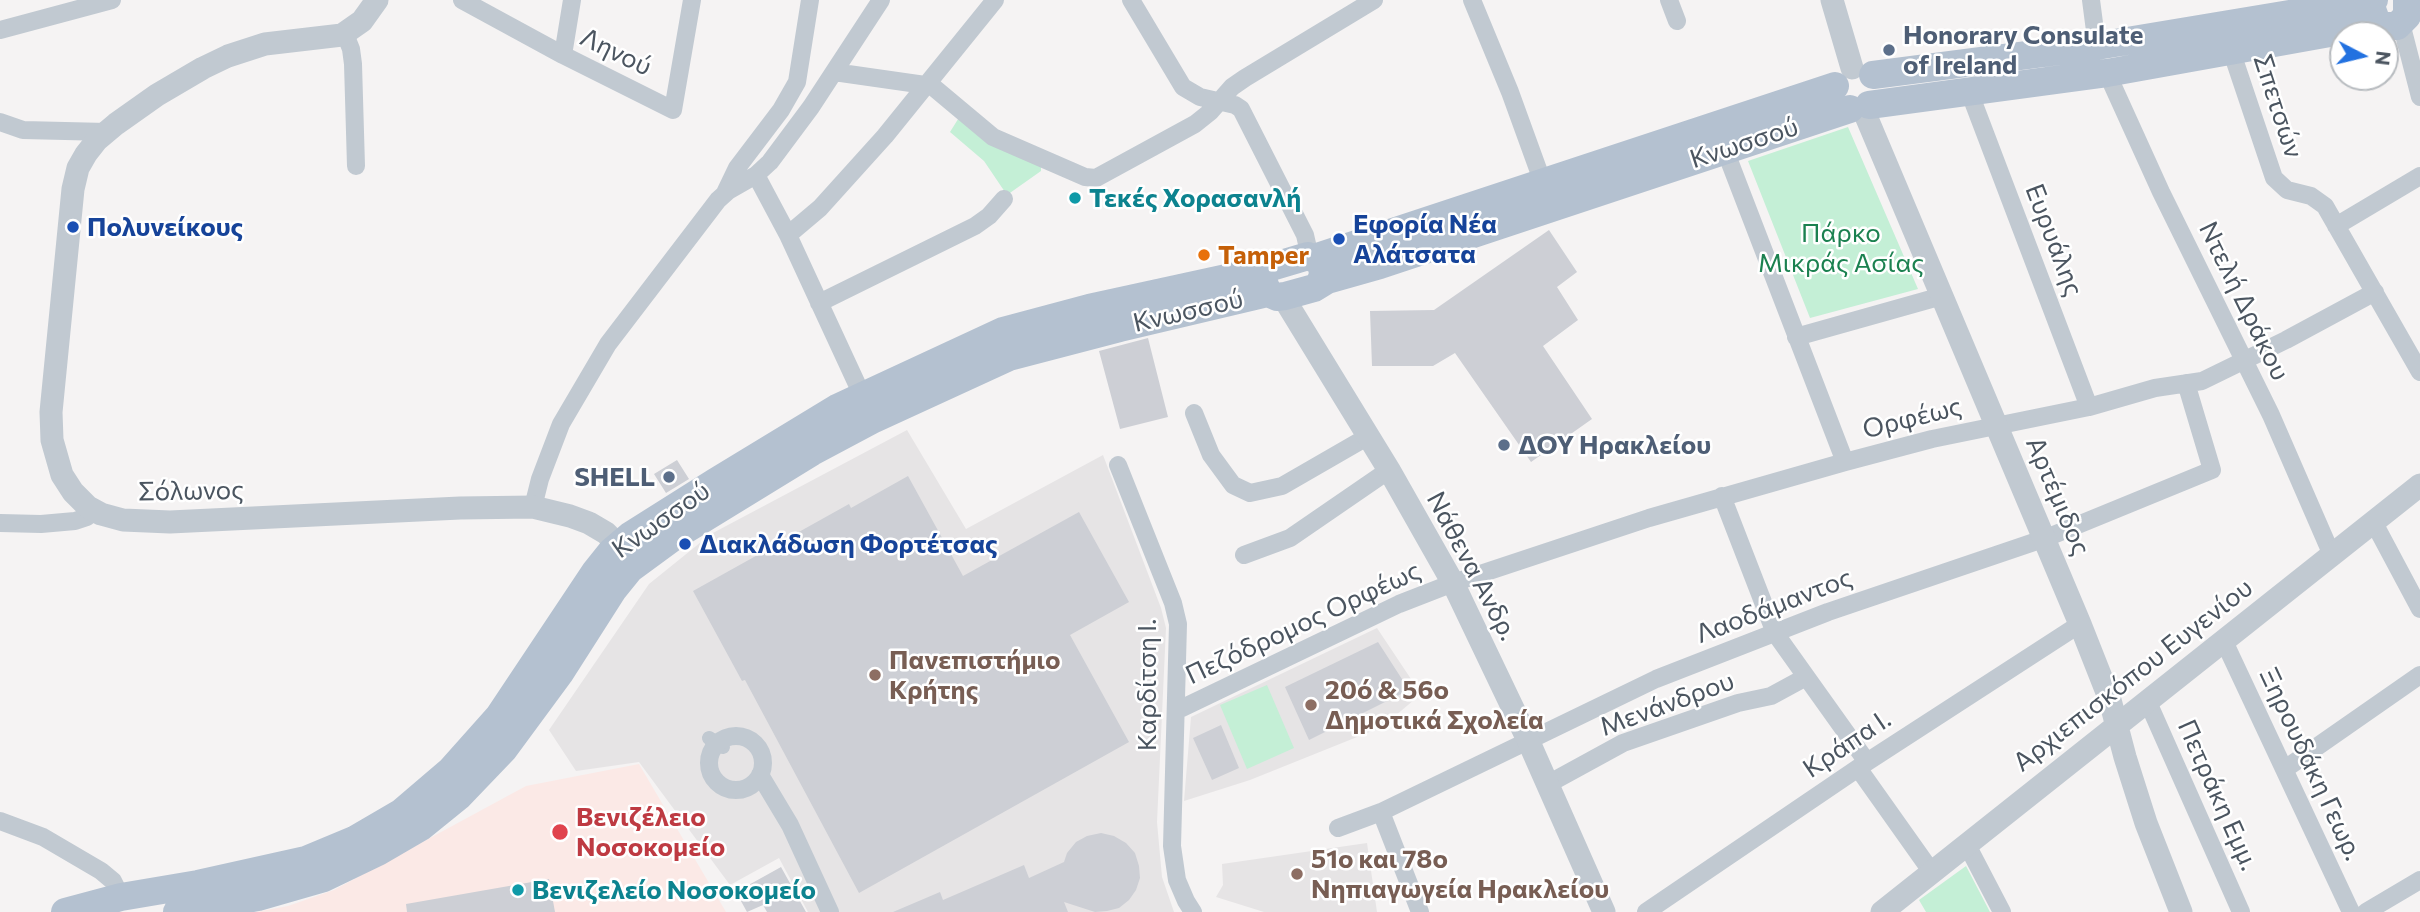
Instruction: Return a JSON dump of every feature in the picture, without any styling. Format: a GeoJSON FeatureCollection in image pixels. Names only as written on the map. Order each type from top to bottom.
{"type":"FeatureCollection","features":[{"type":"Feature","properties":{"kind":"main road","name":"Κνωσσού"},"geometry":{"type":"LineString","coordinates":[[1313,266],[1544,183],[1857,92],[2097,47],[2260,10],[2395,12]]}},
{"type":"Feature","properties":{"kind":"main road","name":"Κνωσσού"},"geometry":{"type":"LineString","coordinates":[[1313,266],[1380,265],[1725,150],[1857,92],[1969,91],[2107,73],[2231,50],[2395,12]]}},
{"type":"Feature","properties":{"kind":"main road"},"geometry":{"type":"LineString","coordinates":[[1273,286],[1314,288],[1313,266]]}},
{"type":"Feature","properties":{"kind":"main road","name":"Κνωσσού"},"geometry":{"type":"LineString","coordinates":[[177,912],[258,897],[324,878],[394,844],[428,822],[458,797],[504,749],[560,673],[613,590],[627,555],[805,425],[1003,331],[1101,305],[1273,286]]}},
{"type":"Feature","properties":{"kind":"main road","name":"Κνωσσού"},"geometry":{"type":"LineString","coordinates":[[65,912],[121,897],[198,884],[306,860],[354,840],[410,807],[459,762],[499,716],[595,572],[710,514],[865,423],[978,370],[1032,349],[1273,286]]}},
{"type":"Feature","properties":{"kind":"street"},"geometry":{"type":"LineString","coordinates":[[0,30],[112,0]]}},
{"type":"Feature","properties":{"kind":"street"},"geometry":{"type":"LineString","coordinates":[[356,166],[353,64],[351,48],[345,34],[362,21],[377,0]]}},
{"type":"Feature","properties":{"kind":"street","name":"Ληνού"},"geometry":{"type":"LineString","coordinates":[[462,0],[562,55],[673,110],[692,0]]}},
{"type":"Feature","properties":{"kind":"street"},"geometry":{"type":"LineString","coordinates":[[562,55],[572,0]]}},
{"type":"Feature","properties":{"kind":"street"},"geometry":{"type":"LineString","coordinates":[[533,507],[549,451],[587,376],[630,312],[725,193],[737,168],[781,110],[797,82],[810,0]]}},
{"type":"Feature","properties":{"kind":"street"},"geometry":{"type":"LineString","coordinates":[[725,193],[757,175],[770,162],[795,130],[881,0]]}},
{"type":"Feature","properties":{"kind":"street"},"geometry":{"type":"LineString","coordinates":[[788,236],[820,208],[927,85],[995,0]]}},
{"type":"Feature","properties":{"kind":"street"},"geometry":{"type":"LineString","coordinates":[[1131,0],[1183,87],[1200,97],[1235,105],[1244,114],[1305,235],[1313,266]]}},
{"type":"Feature","properties":{"kind":"street"},"geometry":{"type":"LineString","coordinates":[[834,72],[927,85],[942,92],[993,137],[1091,178],[1103,177],[1184,131],[1210,113],[1232,87],[1245,78],[1374,0]]}},
{"type":"Feature","properties":{"kind":"street"},"geometry":{"type":"LineString","coordinates":[[1472,0],[1544,183]]}},
{"type":"Feature","properties":{"kind":"street"},"geometry":{"type":"LineString","coordinates":[[1669,0],[1677,21]]}},
{"type":"Feature","properties":{"kind":"street","name":"Αρτέμιδος"},"geometry":{"type":"LineString","coordinates":[[1832,0],[1857,92],[2080,624],[2118,723],[2138,800],[2181,912]]}},
{"type":"Feature","properties":{"kind":"street"},"geometry":{"type":"LineString","coordinates":[[2091,0],[2097,47]]}},
{"type":"Feature","properties":{"kind":"street"},"geometry":{"type":"LineString","coordinates":[[2395,12],[2420,97]]}},
{"type":"Feature","properties":{"kind":"street","name":"Σόλωνος"},"geometry":{"type":"LineString","coordinates":[[345,34],[265,44],[228,56],[157,95],[107,132],[86,153],[78,168],[73,189],[51,412],[52,440],[62,475],[78,498],[93,510],[123,520],[147,522],[533,507],[580,519],[606,533],[627,555]]}},
{"type":"Feature","properties":{"kind":"street","name":"Σπετσών"},"geometry":{"type":"LineString","coordinates":[[2231,50],[2274,178],[2287,190],[2317,198],[2325,206],[2420,372]]}},
{"type":"Feature","properties":{"kind":"street","name":"Ντελή Δράκου"},"geometry":{"type":"LineString","coordinates":[[2107,73],[2176,222],[2245,361],[2331,553]]}},
{"type":"Feature","properties":{"kind":"street","name":"Ευρυάλης"},"geometry":{"type":"LineString","coordinates":[[1969,91],[2089,407]]}},
{"type":"Feature","properties":{"kind":"street"},"geometry":{"type":"LineString","coordinates":[[0,121],[23,130],[107,132]]}},
{"type":"Feature","properties":{"kind":"street"},"geometry":{"type":"LineString","coordinates":[[1725,150],[1845,462]]}},
{"type":"Feature","properties":{"kind":"street"},"geometry":{"type":"LineString","coordinates":[[757,175],[862,396]]}},
{"type":"Feature","properties":{"kind":"street"},"geometry":{"type":"LineString","coordinates":[[2336,226],[2420,176]]}},
{"type":"Feature","properties":{"kind":"street"},"geometry":{"type":"LineString","coordinates":[[819,303],[975,226],[989,216],[1004,199]]}},
{"type":"Feature","properties":{"kind":"street","name":"Νάθενα Ανδρ."},"geometry":{"type":"LineString","coordinates":[[1273,286],[1389,470],[1453,583],[1528,740],[1604,912]]}},
{"type":"Feature","properties":{"kind":"street","name":"Ορφέως"},"geometry":{"type":"LineString","coordinates":[[1453,583],[1648,518],[1845,462],[1997,425],[2089,407],[2155,388],[2202,381],[2375,292]]}},
{"type":"Feature","properties":{"kind":"street"},"geometry":{"type":"LineString","coordinates":[[1796,337],[1942,296]]}},
{"type":"Feature","properties":{"kind":"street"},"geometry":{"type":"LineString","coordinates":[[2046,538],[2211,470],[2186,383]]}},
{"type":"Feature","properties":{"kind":"street"},"geometry":{"type":"LineString","coordinates":[[1194,413],[1211,455],[1233,485],[1250,493],[1282,486],[1367,437]]}},
{"type":"Feature","properties":{"kind":"street","name":"Καρδίτση Ι."},"geometry":{"type":"LineString","coordinates":[[1118,465],[1177,614],[1179,644],[1172,846],[1177,880],[1193,912]]}},
{"type":"Feature","properties":{"kind":"street"},"geometry":{"type":"LineString","coordinates":[[1244,555],[1290,538],[1389,470]]}},
{"type":"Feature","properties":{"kind":"street","name":"Αρχιεπισκόπου Ευγενίου"},"geometry":{"type":"LineString","coordinates":[[1882,912],[2420,485]]}},
{"type":"Feature","properties":{"kind":"street"},"geometry":{"type":"LineString","coordinates":[[1722,496],[1775,633],[1931,871]]}},
{"type":"Feature","properties":{"kind":"street"},"geometry":{"type":"LineString","coordinates":[[0,523],[75,521],[87,517],[93,510]]}},
{"type":"Feature","properties":{"kind":"street"},"geometry":{"type":"LineString","coordinates":[[2373,521],[2420,609]]}},
{"type":"Feature","properties":{"kind":"street","name":"Λαοδάμαντος"},"geometry":{"type":"LineString","coordinates":[[1339,828],[1381,812],[1656,679],[1828,611],[2046,538]]}},
{"type":"Feature","properties":{"kind":"street","name":"Πεζόδρομος Ορφέως"},"geometry":{"type":"LineString","coordinates":[[1176,711],[1399,604],[1453,583]]}},
{"type":"Feature","properties":{"kind":"street","name":"Κράπα Ι."},"geometry":{"type":"LineString","coordinates":[[1646,912],[1863,765],[2080,624]]}},
{"type":"Feature","properties":{"kind":"street","name":"Ξηρουδάκη Γεωρ."},"geometry":{"type":"LineString","coordinates":[[2223,639],[2351,912]]}},
{"type":"Feature","properties":{"kind":"street"},"geometry":{"type":"LineString","coordinates":[[2285,769],[2420,675]]}},
{"type":"Feature","properties":{"kind":"street","name":"Μενάνδρου"},"geometry":{"type":"LineString","coordinates":[[1548,784],[1623,743],[1738,703],[1771,696],[1806,677]]}},
{"type":"Feature","properties":{"kind":"street","name":"Πετράκη Εμμ."},"geometry":{"type":"LineString","coordinates":[[2147,700],[2241,912]]}},
{"type":"Feature","properties":{"kind":"street"},"geometry":{"type":"LineString","coordinates":[[760,775],[751,786],[743,789],[734,790],[718,783],[710,768],[711,754],[716,743],[733,736],[751,740],[762,754],[760,775],[790,825],[831,912]]}},
{"type":"Feature","properties":{"kind":"street"},"geometry":{"type":"LineString","coordinates":[[1381,812],[1420,912]]}},
{"type":"Feature","properties":{"kind":"street"},"geometry":{"type":"LineString","coordinates":[[0,821],[43,837],[101,871],[113,881],[121,897]]}},
{"type":"Feature","properties":{"kind":"street"},"geometry":{"type":"LineString","coordinates":[[1966,843],[2003,912]]}},
{"type":"Feature","properties":{"kind":"street"},"geometry":{"type":"LineString","coordinates":[[2366,912],[2420,880]]}},
{"type":"Feature","properties":{"kind":"shaded area","name":"Πανεπιστήμιο Κρήτης"},"geometry":{"type":"Polygon","coordinates":[[[907,430],[966,529],[1103,455],[1161,608],[1166,628],[1157,822],[1162,877],[1174,912],[808,912],[779,858],[730,885],[639,762],[576,771],[549,730],[649,584],[711,534],[907,430]]]}},
{"type":"Feature","properties":{"kind":"shaded area","name":"20ό & 56ο Δημοτικά Σχολεία"},"geometry":{"type":"Polygon","coordinates":[[[1377,628],[1421,694],[1382,727],[1250,780],[1184,801],[1191,717],[1377,628]]]}},
{"type":"Feature","properties":{"kind":"shaded area","name":"Βενιζέλειο Νοσοκομείο"},"geometry":{"type":"Polygon","coordinates":[[[639,764],[726,912],[256,912],[288,906],[334,890],[526,786],[639,764]]]}},
{"type":"Feature","properties":{"kind":"shaded area","name":"51ο και 78ο Νηπιαγωγεία Ηρακλείου"},"geometry":{"type":"Polygon","coordinates":[[[1367,843],[1377,912],[1264,912],[1216,897],[1223,885],[1222,864],[1367,843]]]}},
{"type":"Feature","properties":{"kind":"green space"},"geometry":{"type":"Polygon","coordinates":[[[960,116],[1041,165],[1041,171],[1007,195],[984,161],[950,132],[960,116]]]}},
{"type":"Feature","properties":{"kind":"green space","name":"Πάρκο Μικράς Ασίας"},"geometry":{"type":"Polygon","coordinates":[[[1848,127],[1918,289],[1810,318],[1748,161],[1848,127]]]}},
{"type":"Feature","properties":{"kind":"green space"},"geometry":{"type":"Polygon","coordinates":[[[1267,685],[1294,748],[1247,769],[1220,705],[1267,685]]]}},
{"type":"Feature","properties":{"kind":"green space"},"geometry":{"type":"Polygon","coordinates":[[[1966,866],[1990,912],[1926,912],[1919,900],[1966,866]]]}},
{"type":"Feature","properties":{"kind":"building"},"geometry":{"type":"Polygon","coordinates":[[[1549,230],[1577,272],[1557,287],[1578,320],[1543,346],[1592,419],[1531,462],[1455,353],[1433,366],[1372,366],[1370,311],[1434,310],[1549,230]]]}},
{"type":"Feature","properties":{"kind":"building"},"geometry":{"type":"Polygon","coordinates":[[[1148,338],[1168,417],[1120,429],[1099,351],[1148,338]]]}},
{"type":"Feature","properties":{"kind":"building"},"geometry":{"type":"Polygon","coordinates":[[[677,460],[689,479],[666,493],[654,474],[677,460]]]}},
{"type":"Feature","properties":{"kind":"building"},"geometry":{"type":"Polygon","coordinates":[[[908,476],[963,576],[1079,512],[1129,602],[1070,635],[1129,742],[859,893],[745,680],[742,681],[693,591],[849,504],[851,508],[908,476]]]}},
{"type":"Feature","properties":{"kind":"building"},"geometry":{"type":"Polygon","coordinates":[[[1378,642],[1409,690],[1309,740],[1285,687],[1378,642]]]}},
{"type":"Feature","properties":{"kind":"building"},"geometry":{"type":"Polygon","coordinates":[[[1221,725],[1239,768],[1212,780],[1193,738],[1221,725]]]}},
{"type":"Feature","properties":{"kind":"building"},"geometry":{"type":"Polygon","coordinates":[[[1101,833],[1126,843],[1135,853],[1139,866],[1140,878],[1136,890],[1119,908],[1095,912],[1064,902],[1068,912],[893,912],[940,892],[943,900],[1024,865],[1029,878],[1064,862],[1076,842],[1101,833]]]}},
{"type":"Feature","properties":{"kind":"building"},"geometry":{"type":"Polygon","coordinates":[[[781,867],[806,912],[767,912],[763,905],[747,912],[736,892],[781,867]]]}},
{"type":"Feature","properties":{"kind":"building","name":"Βενιζελείο Νοσοκομείο"},"geometry":{"type":"Polygon","coordinates":[[[549,879],[555,912],[407,912],[406,904],[549,879]]]}},
{"type":"Feature","properties":{"kind":"place","name":"Honorary Consulate of Ireland"},"geometry":{"type":"Point","coordinates":[1889,50]}},
{"type":"Feature","properties":{"kind":"place","name":"Τεκές Χορασανλή"},"geometry":{"type":"Point","coordinates":[1075,198]}},
{"type":"Feature","properties":{"kind":"place","name":"Πολυνείκους"},"geometry":{"type":"Point","coordinates":[73,227]}},
{"type":"Feature","properties":{"kind":"place","name":"Εφορία Νέα Αλάτσατα"},"geometry":{"type":"Point","coordinates":[1339,239]}},
{"type":"Feature","properties":{"kind":"place","name":"Tamper"},"geometry":{"type":"Point","coordinates":[1204,255]}},
{"type":"Feature","properties":{"kind":"place","name":"ΔΟΥ Ηρακλείου"},"geometry":{"type":"Point","coordinates":[1504,445]}},
{"type":"Feature","properties":{"kind":"place","name":"SHELL"},"geometry":{"type":"Point","coordinates":[669,477]}},
{"type":"Feature","properties":{"kind":"place","name":"Διακλάδωση Φορτέτσας"},"geometry":{"type":"Point","coordinates":[685,544]}},
{"type":"Feature","properties":{"kind":"place","name":"Πανεπιστήμιο Κρήτης"},"geometry":{"type":"Point","coordinates":[875,675]}},
{"type":"Feature","properties":{"kind":"place","name":"20ό & 56ο Δημοτικά Σχολεία"},"geometry":{"type":"Point","coordinates":[1311,705]}},
{"type":"Feature","properties":{"kind":"place","name":"Βενιζέλειο Νοσοκομείο"},"geometry":{"type":"Point","coordinates":[560,832]}},
{"type":"Feature","properties":{"kind":"place","name":"51ο και 78ο Νηπιαγωγεία Ηρακλείου"},"geometry":{"type":"Point","coordinates":[1297,874]}},
{"type":"Feature","properties":{"kind":"place","name":"Βενιζελείο Νοσοκομείο"},"geometry":{"type":"Point","coordinates":[518,890]}}]}
